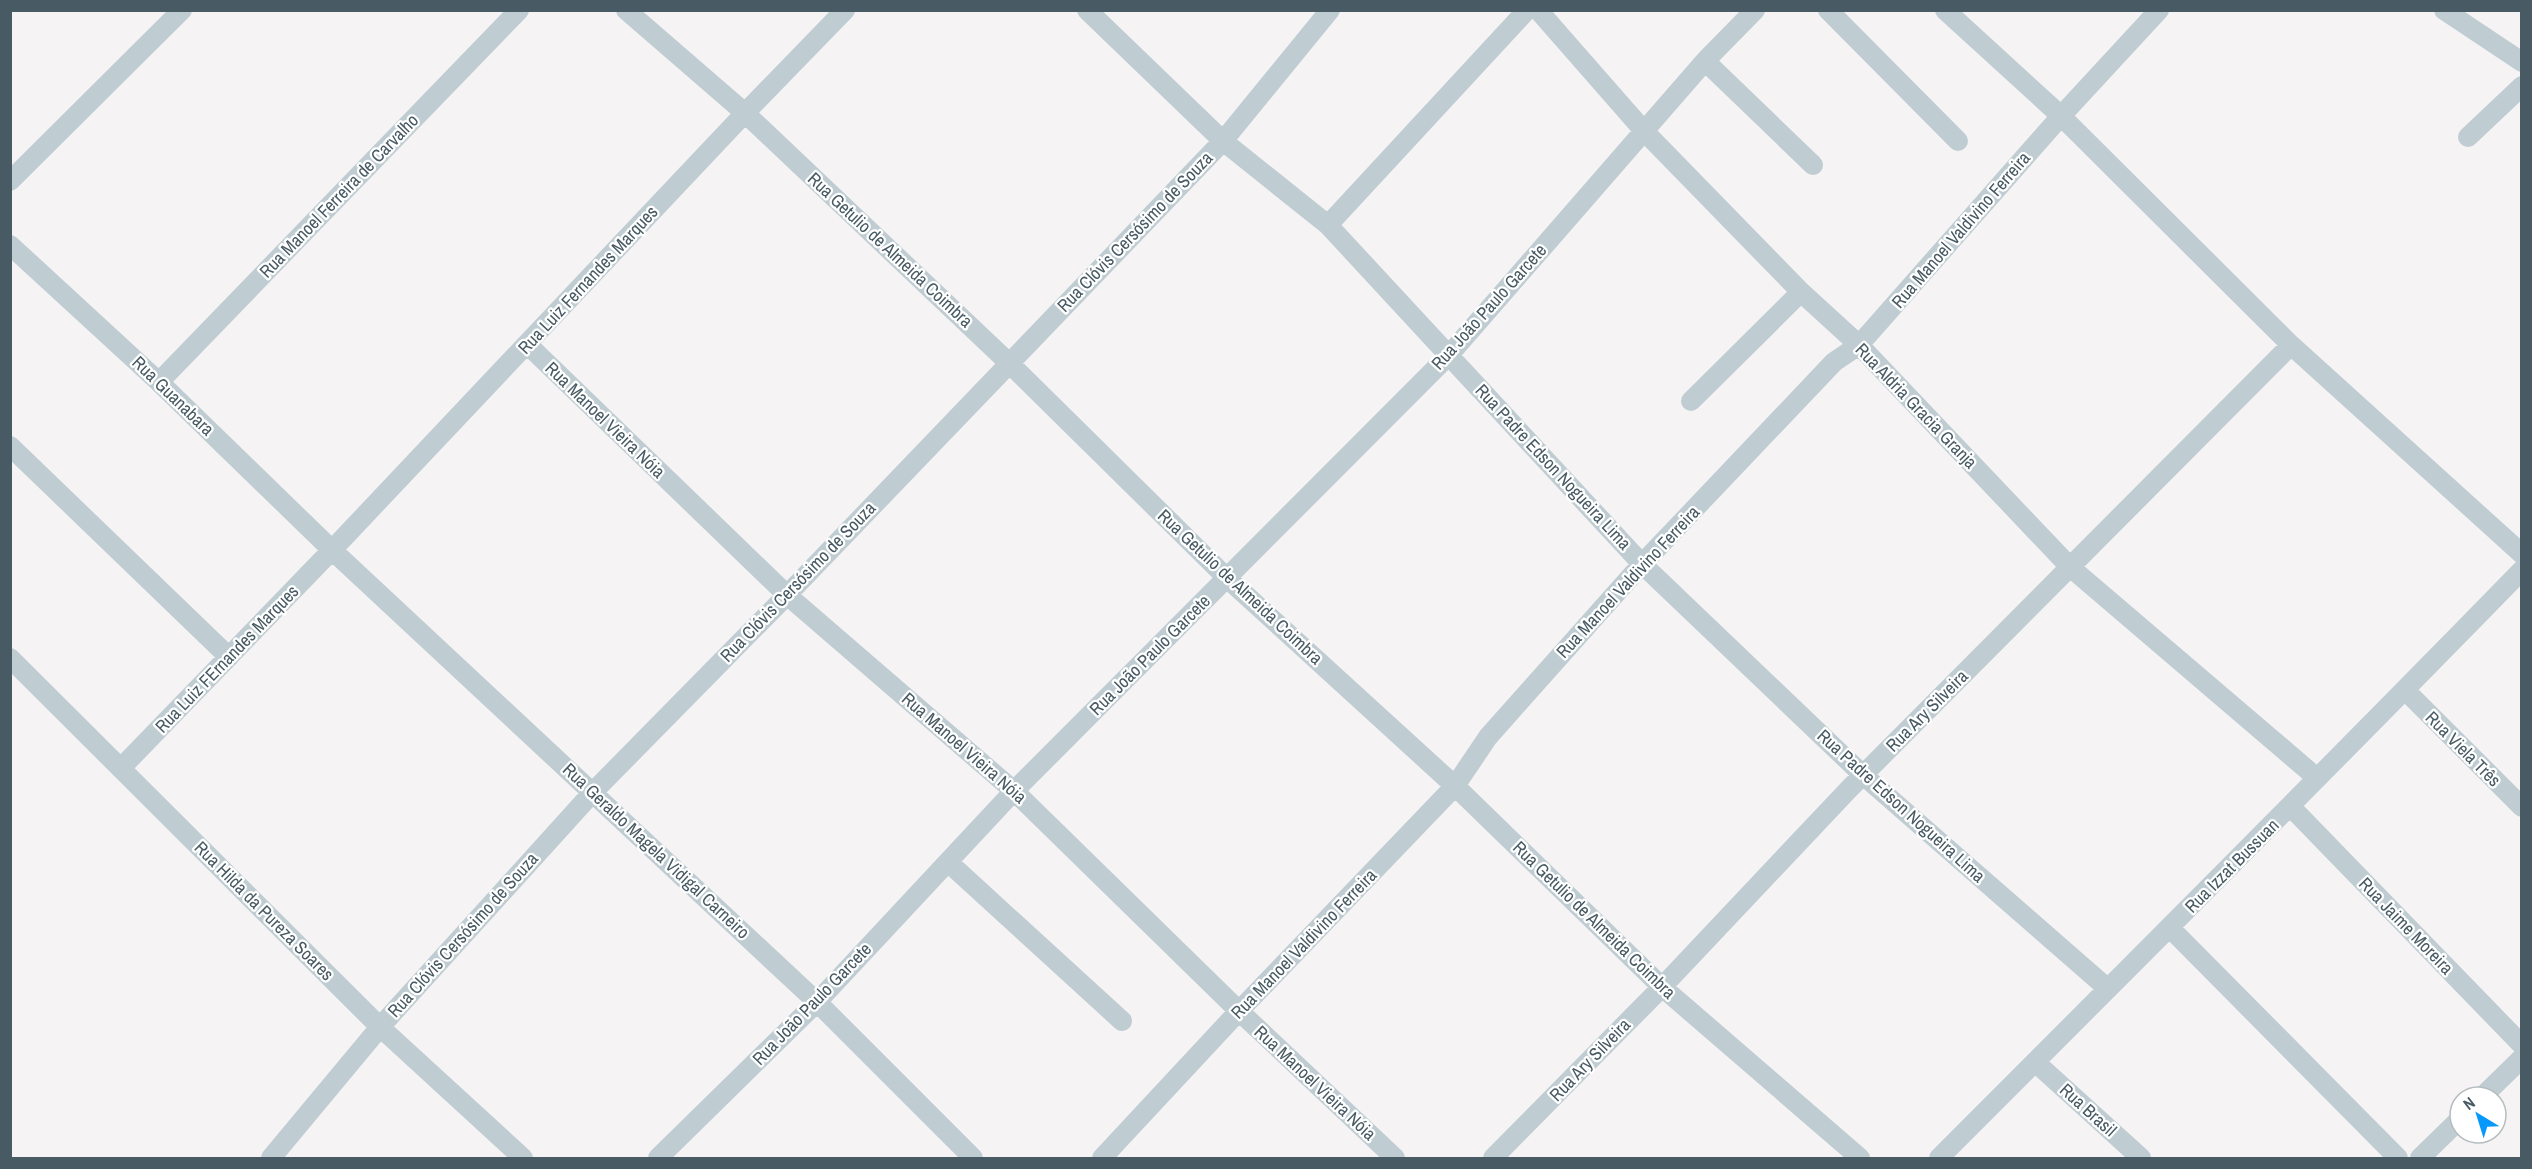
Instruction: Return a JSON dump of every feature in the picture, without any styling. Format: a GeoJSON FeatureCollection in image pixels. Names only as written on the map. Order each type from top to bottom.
{"type":"FeatureCollection","features":[{"type":"Feature","properties":{"kind":"street"},"geometry":{"type":"LineString","coordinates":[[10,181],[182,10]]}},
{"type":"Feature","properties":{"kind":"street","name":"Rua Manoel Ferreira de Carvalho"},"geometry":{"type":"LineString","coordinates":[[159,382],[519,10]]}},
{"type":"Feature","properties":{"kind":"street","name":"Rua Getulio de Almeida Coimbra"},"geometry":{"type":"LineString","coordinates":[[626,10],[745,113],[1009,363],[1227,578],[1455,786],[1662,987],[1860,1158]]}},
{"type":"Feature","properties":{"kind":"street","name":"Rua Luiz Fernandes Marques"},"geometry":{"type":"LineString","coordinates":[[332,550],[845,10]]}},
{"type":"Feature","properties":{"kind":"street","name":"Rua Padre Edson Nogueira Lima"},"geometry":{"type":"LineString","coordinates":[[1087,10],[1223,141],[1328,225],[1642,564],[1863,775],[2107,988]]}},
{"type":"Feature","properties":{"kind":"street","name":"Rua Clóvis Cersósimo de Souza"},"geometry":{"type":"LineString","coordinates":[[271,1158],[380,1027],[593,792],[787,595],[1223,141],[1330,10]]}},
{"type":"Feature","properties":{"kind":"street"},"geometry":{"type":"LineString","coordinates":[[1328,225],[1527,10]]}},
{"type":"Feature","properties":{"kind":"street","name":"Rua Aldria Gracia Granja"},"geometry":{"type":"LineString","coordinates":[[1538,10],[1644,131],[1801,292],[1859,345],[2070,567],[2317,778]]}},
{"type":"Feature","properties":{"kind":"street","name":"Rua João Paulo Garcete"},"geometry":{"type":"LineString","coordinates":[[658,1158],[817,1002],[1014,791],[1449,355],[1705,62],[1755,10]]}},
{"type":"Feature","properties":{"kind":"street"},"geometry":{"type":"LineString","coordinates":[[1828,10],[1958,141]]}},
{"type":"Feature","properties":{"kind":"street"},"geometry":{"type":"LineString","coordinates":[[1945,10],[2061,116],[2291,345],[2522,554]]}},
{"type":"Feature","properties":{"kind":"street"},"geometry":{"type":"LineString","coordinates":[[2444,10],[2522,62]]}},
{"type":"Feature","properties":{"kind":"street","name":"Rua Manoel Valdivino Ferreira"},"geometry":{"type":"LineString","coordinates":[[1102,1158],[1239,1011],[1455,786],[1488,737],[1642,564],[1834,362],[1859,345],[2061,116],[2158,11]]}},
{"type":"Feature","properties":{"kind":"street"},"geometry":{"type":"LineString","coordinates":[[1705,62],[1813,165]]}},
{"type":"Feature","properties":{"kind":"street"},"geometry":{"type":"LineString","coordinates":[[2468,137],[2522,86]]}},
{"type":"Feature","properties":{"kind":"street","name":"Rua Guanabara"},"geometry":{"type":"LineString","coordinates":[[10,245],[159,382],[332,550]]}},
{"type":"Feature","properties":{"kind":"street"},"geometry":{"type":"LineString","coordinates":[[1691,401],[1801,292]]}},
{"type":"Feature","properties":{"kind":"street","name":"Rua Manoel Vieira Nóia"},"geometry":{"type":"LineString","coordinates":[[527,344],[787,595],[1014,791],[1239,1011],[1395,1158]]}},
{"type":"Feature","properties":{"kind":"street","name":"Rua Ary Silveira"},"geometry":{"type":"LineString","coordinates":[[1493,1158],[1662,987],[1863,775],[2291,345]]}},
{"type":"Feature","properties":{"kind":"street"},"geometry":{"type":"LineString","coordinates":[[10,446],[229,657]]}},
{"type":"Feature","properties":{"kind":"street","name":"Rua Luiz FErnandes Marques"},"geometry":{"type":"LineString","coordinates":[[121,768],[332,550]]}},
{"type":"Feature","properties":{"kind":"street","name":"Rua Geraldo Magela Vidigal Carneiro"},"geometry":{"type":"LineString","coordinates":[[332,550],[817,1002],[973,1158]]}},
{"type":"Feature","properties":{"kind":"street","name":"Rua Izzat Bussuan"},"geometry":{"type":"LineString","coordinates":[[1940,1158],[2107,988],[2291,807],[2522,570]]}},
{"type":"Feature","properties":{"kind":"street","name":"Rua Hilda da Pureza Soares"},"geometry":{"type":"LineString","coordinates":[[10,658],[380,1027],[523,1158]]}},
{"type":"Feature","properties":{"kind":"street","name":"Rua Viela Três"},"geometry":{"type":"LineString","coordinates":[[2405,690],[2522,807]]}},
{"type":"Feature","properties":{"kind":"street","name":"Rua Jaime Moreira"},"geometry":{"type":"LineString","coordinates":[[2291,807],[2522,1045]]}},
{"type":"Feature","properties":{"kind":"street"},"geometry":{"type":"LineString","coordinates":[[948,862],[1122,1021]]}},
{"type":"Feature","properties":{"kind":"street"},"geometry":{"type":"LineString","coordinates":[[2170,928],[2398,1158]]}},
{"type":"Feature","properties":{"kind":"street"},"geometry":{"type":"LineString","coordinates":[[2494,1085],[2522,1058]]}},
{"type":"Feature","properties":{"kind":"street","name":"Rua Brasil"},"geometry":{"type":"LineString","coordinates":[[2035,1062],[2141,1158]]}},
{"type":"Feature","properties":{"kind":"street"},"geometry":{"type":"LineString","coordinates":[[2420,1158],[2448,1131]]}}]}
